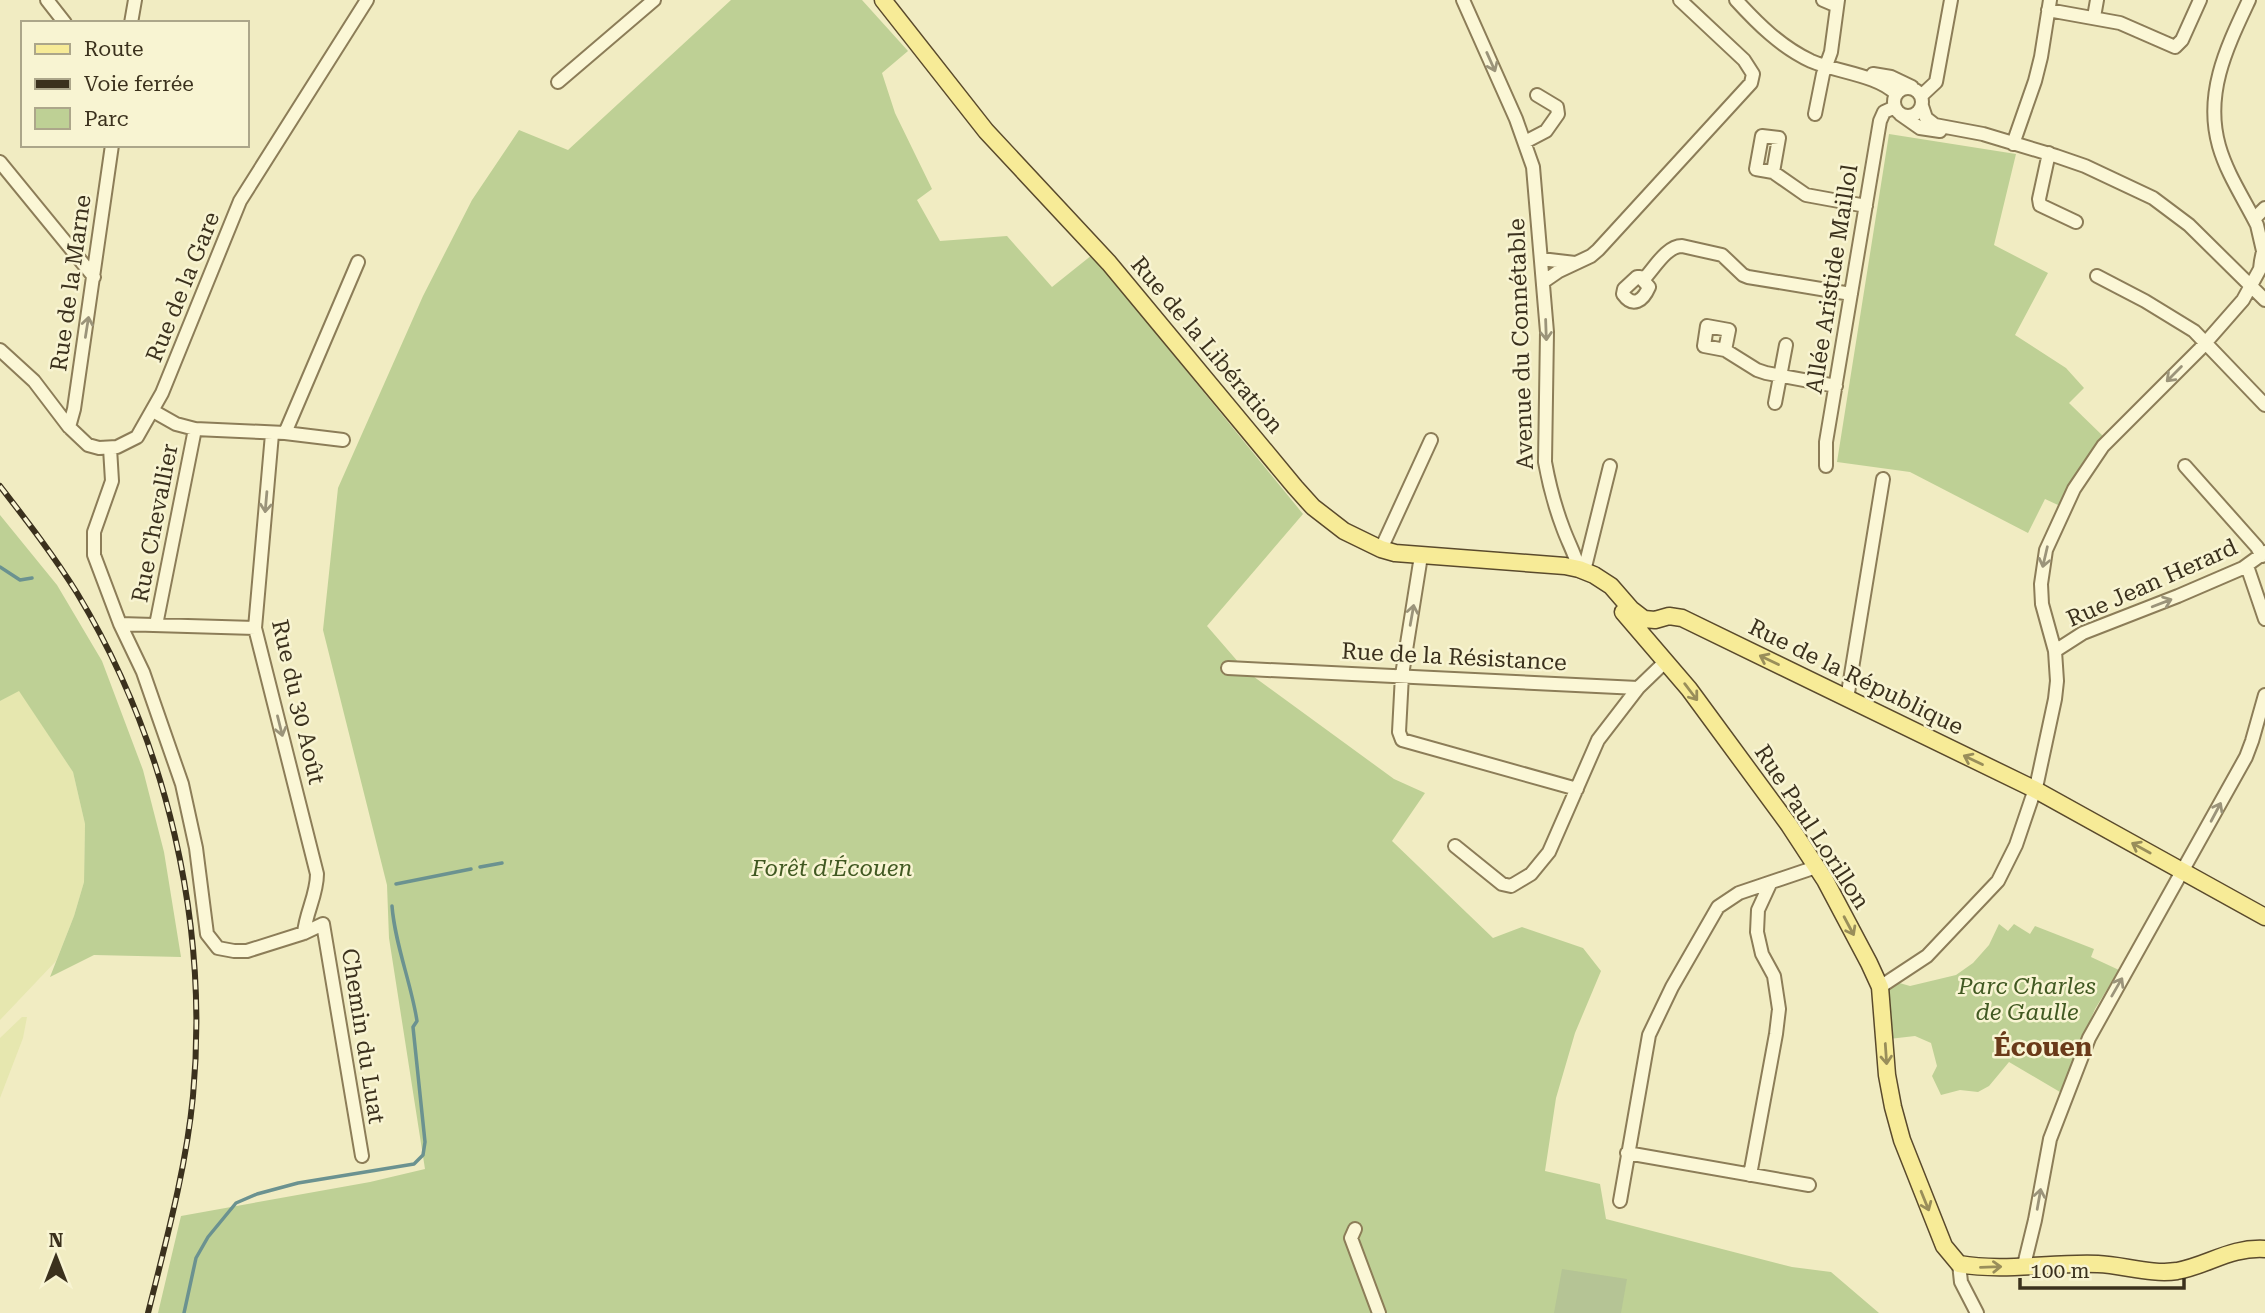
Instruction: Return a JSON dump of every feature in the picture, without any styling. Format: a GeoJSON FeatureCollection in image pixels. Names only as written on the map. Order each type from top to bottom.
{"type":"FeatureCollection","features":[{"type":"Feature","properties":{"kind":"main road","name":"Rue de la Libération"},"geometry":{"type":"LineString","coordinates":[[883,0],[986,131],[1109,263],[1313,507],[1344,531],[1395,553],[1565,566],[1581,570]]}},
{"type":"Feature","properties":{"kind":"main road"},"geometry":{"type":"LineString","coordinates":[[1581,570],[1611,586],[1639,616],[1655,620]]}},
{"type":"Feature","properties":{"kind":"main road","name":"Rue Paul Lorillon"},"geometry":{"type":"LineString","coordinates":[[1581,570],[1617,605],[1666,661],[1788,825],[1844,915],[1880,986],[1887,1075],[1902,1140],[1944,1246],[1959,1264]]}},
{"type":"Feature","properties":{"kind":"main road","name":"Rue de la République"},"geometry":{"type":"LineString","coordinates":[[1655,620],[1670,616],[1682,618],[2034,789],[2265,917]]}},
{"type":"Feature","properties":{"kind":"main road"},"geometry":{"type":"LineString","coordinates":[[1959,1264],[1981,1268],[2100,1264],[2175,1271],[2224,1254],[2253,1248],[2265,1249]]}},
{"type":"Feature","properties":{"kind":"street"},"geometry":{"type":"LineString","coordinates":[[47,0],[63,21]]}},
{"type":"Feature","properties":{"kind":"street"},"geometry":{"type":"LineString","coordinates":[[131,21],[135,0]]}},
{"type":"Feature","properties":{"kind":"street","name":"Rue de la Gare"},"geometry":{"type":"LineString","coordinates":[[110,448],[132,441],[142,431],[153,411],[240,201],[368,0]]}},
{"type":"Feature","properties":{"kind":"street"},"geometry":{"type":"LineString","coordinates":[[558,82],[654,0]]}},
{"type":"Feature","properties":{"kind":"street","name":"Avenue du Connétable"},"geometry":{"type":"LineString","coordinates":[[1463,0],[1525,142],[1535,180],[1547,332],[1545,462],[1562,526],[1581,570]]}},
{"type":"Feature","properties":{"kind":"street"},"geometry":{"type":"LineString","coordinates":[[1543,282],[1598,250],[1753,78],[1744,60],[1680,0]]}},
{"type":"Feature","properties":{"kind":"street"},"geometry":{"type":"LineString","coordinates":[[1736,0],[1764,29],[1800,55],[1825,67],[1883,84],[1897,105],[1920,128],[1996,144],[2013,144]]}},
{"type":"Feature","properties":{"kind":"street"},"geometry":{"type":"LineString","coordinates":[[1815,114],[1831,52],[1838,3],[1823,0]]}},
{"type":"Feature","properties":{"kind":"street"},"geometry":{"type":"LineString","coordinates":[[1897,105],[1910,116],[1916,114],[1919,97],[1936,82],[1951,0]]}},
{"type":"Feature","properties":{"kind":"street"},"geometry":{"type":"LineString","coordinates":[[2094,17],[2097,0]]}},
{"type":"Feature","properties":{"kind":"street"},"geometry":{"type":"LineString","coordinates":[[2013,144],[2035,81],[2049,5],[2136,28],[2175,47],[2182,40],[2200,0]]}},
{"type":"Feature","properties":{"kind":"street"},"geometry":{"type":"LineString","coordinates":[[1880,986],[1927,956],[1998,881],[2016,845],[2034,789],[2057,681],[2055,651],[2042,604],[2041,584],[2046,550],[2074,489],[2104,446],[2243,300],[2260,269],[2263,251],[2261,239],[2222,154],[2214,114],[2218,75],[2249,0]]}},
{"type":"Feature","properties":{"kind":"street"},"geometry":{"type":"LineString","coordinates":[[1842,71],[1891,77],[1919,97],[1926,118],[1935,125],[1983,134],[2049,153],[2085,166],[2153,198],[2189,225],[2265,300]]}},
{"type":"Feature","properties":{"kind":"street"},"geometry":{"type":"LineString","coordinates":[[1897,105],[1903,89],[1919,97]]}},
{"type":"Feature","properties":{"kind":"street"},"geometry":{"type":"LineString","coordinates":[[1525,142],[1546,131],[1558,114],[1557,107],[1537,95]]}},
{"type":"Feature","properties":{"kind":"street","name":"Allée Aristide Maillol"},"geometry":{"type":"LineString","coordinates":[[1826,466],[1826,442],[1881,116],[1897,105]]}},
{"type":"Feature","properties":{"kind":"street","name":"Rue de la Marne"},"geometry":{"type":"LineString","coordinates":[[69,427],[112,147]]}},
{"type":"Feature","properties":{"kind":"street"},"geometry":{"type":"LineString","coordinates":[[2049,153],[2040,205],[2076,222]]}},
{"type":"Feature","properties":{"kind":"street"},"geometry":{"type":"LineString","coordinates":[[0,162],[94,277]]}},
{"type":"Feature","properties":{"kind":"street"},"geometry":{"type":"LineString","coordinates":[[1773,172],[1806,195],[1866,206]]}},
{"type":"Feature","properties":{"kind":"street"},"geometry":{"type":"LineString","coordinates":[[2254,219],[2265,208]]}},
{"type":"Feature","properties":{"kind":"street"},"geometry":{"type":"LineString","coordinates":[[1643,280],[1669,250],[1682,246],[1722,255],[1748,277],[1851,295]]}},
{"type":"Feature","properties":{"kind":"street"},"geometry":{"type":"LineString","coordinates":[[1541,259],[1575,263]]}},
{"type":"Feature","properties":{"kind":"street","name":"Rue du 30 Août"},"geometry":{"type":"LineString","coordinates":[[304,933],[317,884],[317,874],[255,628],[279,434],[358,262]]}},
{"type":"Feature","properties":{"kind":"street"},"geometry":{"type":"LineString","coordinates":[[2096,276],[2145,301],[2194,331],[2265,405]]}},
{"type":"Feature","properties":{"kind":"street"},"geometry":{"type":"LineString","coordinates":[[1774,403],[1786,345]]}},
{"type":"Feature","properties":{"kind":"street"},"geometry":{"type":"LineString","coordinates":[[0,350],[34,381],[69,427],[88,445],[110,448],[112,481],[94,533],[94,555],[120,624],[143,672],[181,784],[196,848],[206,928],[215,945],[225,950],[247,951],[304,933]]}},
{"type":"Feature","properties":{"kind":"street"},"geometry":{"type":"LineString","coordinates":[[1725,350],[1757,370],[1836,386]]}},
{"type":"Feature","properties":{"kind":"street"},"geometry":{"type":"LineString","coordinates":[[153,411],[176,424],[195,429],[343,440]]}},
{"type":"Feature","properties":{"kind":"street","name":"Rue Chevallier"},"geometry":{"type":"LineString","coordinates":[[156,625],[195,429]]}},
{"type":"Feature","properties":{"kind":"street"},"geometry":{"type":"LineString","coordinates":[[1381,549],[1431,440]]}},
{"type":"Feature","properties":{"kind":"street"},"geometry":{"type":"LineString","coordinates":[[1581,570],[1610,466]]}},
{"type":"Feature","properties":{"kind":"street"},"geometry":{"type":"LineString","coordinates":[[2185,466],[2264,554]]}},
{"type":"Feature","properties":{"kind":"street"},"geometry":{"type":"LineString","coordinates":[[1847,699],[1883,479]]}},
{"type":"Feature","properties":{"kind":"street","name":"Rue Jean Herard"},"geometry":{"type":"LineString","coordinates":[[2055,651],[2083,633],[2247,566],[2264,554]]}},
{"type":"Feature","properties":{"kind":"street"},"geometry":{"type":"LineString","coordinates":[[1421,556],[1402,675],[1399,732],[1402,740],[1577,789]]}},
{"type":"Feature","properties":{"kind":"street"},"geometry":{"type":"LineString","coordinates":[[2247,566],[2265,618]]}},
{"type":"Feature","properties":{"kind":"street"},"geometry":{"type":"LineString","coordinates":[[1649,642],[1655,620]]}},
{"type":"Feature","properties":{"kind":"street"},"geometry":{"type":"LineString","coordinates":[[120,624],[255,628]]}},
{"type":"Feature","properties":{"kind":"street"},"geometry":{"type":"LineString","coordinates":[[1455,846],[1494,879],[1511,886],[1531,874],[1549,852],[1557,836],[1598,740],[1638,688],[1666,661]]}},
{"type":"Feature","properties":{"kind":"street","name":"Rue de la Résistance"},"geometry":{"type":"LineString","coordinates":[[1228,668],[1638,688]]}},
{"type":"Feature","properties":{"kind":"street"},"geometry":{"type":"LineString","coordinates":[[2024,1265],[2050,1139],[2096,1023],[2246,757],[2265,695]]}},
{"type":"Feature","properties":{"kind":"street"},"geometry":{"type":"LineString","coordinates":[[1620,1201],[1649,1035],[1672,987],[1718,907],[1739,894],[1816,867]]}},
{"type":"Feature","properties":{"kind":"street"},"geometry":{"type":"LineString","coordinates":[[1750,1175],[1779,1009],[1774,976],[1762,954],[1757,932],[1758,910],[1770,884]]}},
{"type":"Feature","properties":{"kind":"street","name":"Chemin du Luat"},"geometry":{"type":"LineString","coordinates":[[304,933],[323,924],[362,1156]]}},
{"type":"Feature","properties":{"kind":"street"},"geometry":{"type":"LineString","coordinates":[[1627,1153],[1809,1185]]}},
{"type":"Feature","properties":{"kind":"street"},"geometry":{"type":"LineString","coordinates":[[1355,1228],[1351,1238],[1379,1313]]}},
{"type":"Feature","properties":{"kind":"street"},"geometry":{"type":"LineString","coordinates":[[1959,1264],[1961,1282],[1977,1313]]}},
{"type":"Feature","properties":{"kind":"green space","name":"Forêt d'Écouen"},"geometry":{"type":"Polygon","coordinates":[[[731,0],[862,0],[908,51],[882,73],[895,113],[932,189],[917,200],[940,241],[1007,236],[1052,287],[1092,255],[1303,514],[1207,626],[1246,671],[1394,779],[1425,793],[1392,841],[1493,938],[1522,927],[1583,948],[1601,971],[1575,1033],[1556,1098],[1545,1171],[1600,1184],[1606,1219],[1792,1267],[1831,1272],[1879,1313],[158,1313],[181,1216],[370,1182],[425,1169],[389,938],[387,885],[323,630],[338,488],[423,296],[472,200],[519,130],[568,150],[731,0]]]}},
{"type":"Feature","properties":{"kind":"green space"},"geometry":{"type":"Polygon","coordinates":[[[1889,134],[2016,154],[1994,245],[2048,273],[2015,335],[2066,368],[2084,388],[2069,403],[2105,438],[2058,505],[2045,499],[2028,533],[1910,472],[1837,462],[1889,134]]]}},
{"type":"Feature","properties":{"kind":"green space"},"geometry":{"type":"Polygon","coordinates":[[[0,515],[57,585],[102,661],[143,770],[164,852],[181,957],[94,955],[50,977],[84,882],[85,824],[73,772],[19,691],[0,701],[0,515]]]}},
{"type":"Feature","properties":{"kind":"green space"},"geometry":{"type":"Polygon","coordinates":[[[19,690],[73,772],[85,824],[84,882],[56,961],[0,1020],[0,701],[19,690]]]}},
{"type":"Feature","properties":{"kind":"green space","name":"Parc Charles de Gaulle"},"geometry":{"type":"Polygon","coordinates":[[[1999,924],[2008,931],[2014,924],[2030,934],[2035,926],[2094,949],[2091,957],[2119,970],[2095,1009],[2060,1092],[2009,1062],[1989,1086],[1978,1092],[1960,1090],[1941,1095],[1932,1076],[1937,1066],[1931,1043],[1915,1036],[1889,1039],[1882,998],[1889,980],[1910,986],[1956,975],[1973,963],[1989,945],[1999,924]]]}},
{"type":"Feature","properties":{"kind":"green space"},"geometry":{"type":"Polygon","coordinates":[[[22,1017],[27,1017],[23,1038],[0,1098],[0,1038],[22,1017]]]}},
{"type":"Feature","properties":{"kind":"green space"},"geometry":{"type":"Polygon","coordinates":[[[1562,1269],[1627,1279],[1621,1313],[1554,1313],[1562,1269]]]}},
{"type":"Feature","properties":{"kind":"waterway"},"geometry":{"type":"LineString","coordinates":[[0,567],[20,580],[32,578]]}},
{"type":"Feature","properties":{"kind":"waterway"},"geometry":{"type":"LineString","coordinates":[[480,867],[502,863]]}},
{"type":"Feature","properties":{"kind":"waterway"},"geometry":{"type":"LineString","coordinates":[[396,884],[471,869]]}},
{"type":"Feature","properties":{"kind":"waterway"},"geometry":{"type":"LineString","coordinates":[[184,1313],[196,1258],[208,1237],[236,1203],[257,1194],[298,1183],[414,1164],[423,1155],[425,1142],[413,1027],[417,1021],[396,935],[392,906]]}},
{"type":"Feature","properties":{"kind":"railway"},"geometry":{"type":"LineString","coordinates":[[0,486],[68,579],[108,650],[135,710],[157,772],[175,835],[187,900],[194,965],[196,1031],[193,1096],[180,1178],[148,1313]]}},
{"type":"Feature","properties":{"kind":"district","name":"Écouen"},"geometry":{"type":"Point","coordinates":[2043,1047]}}]}
